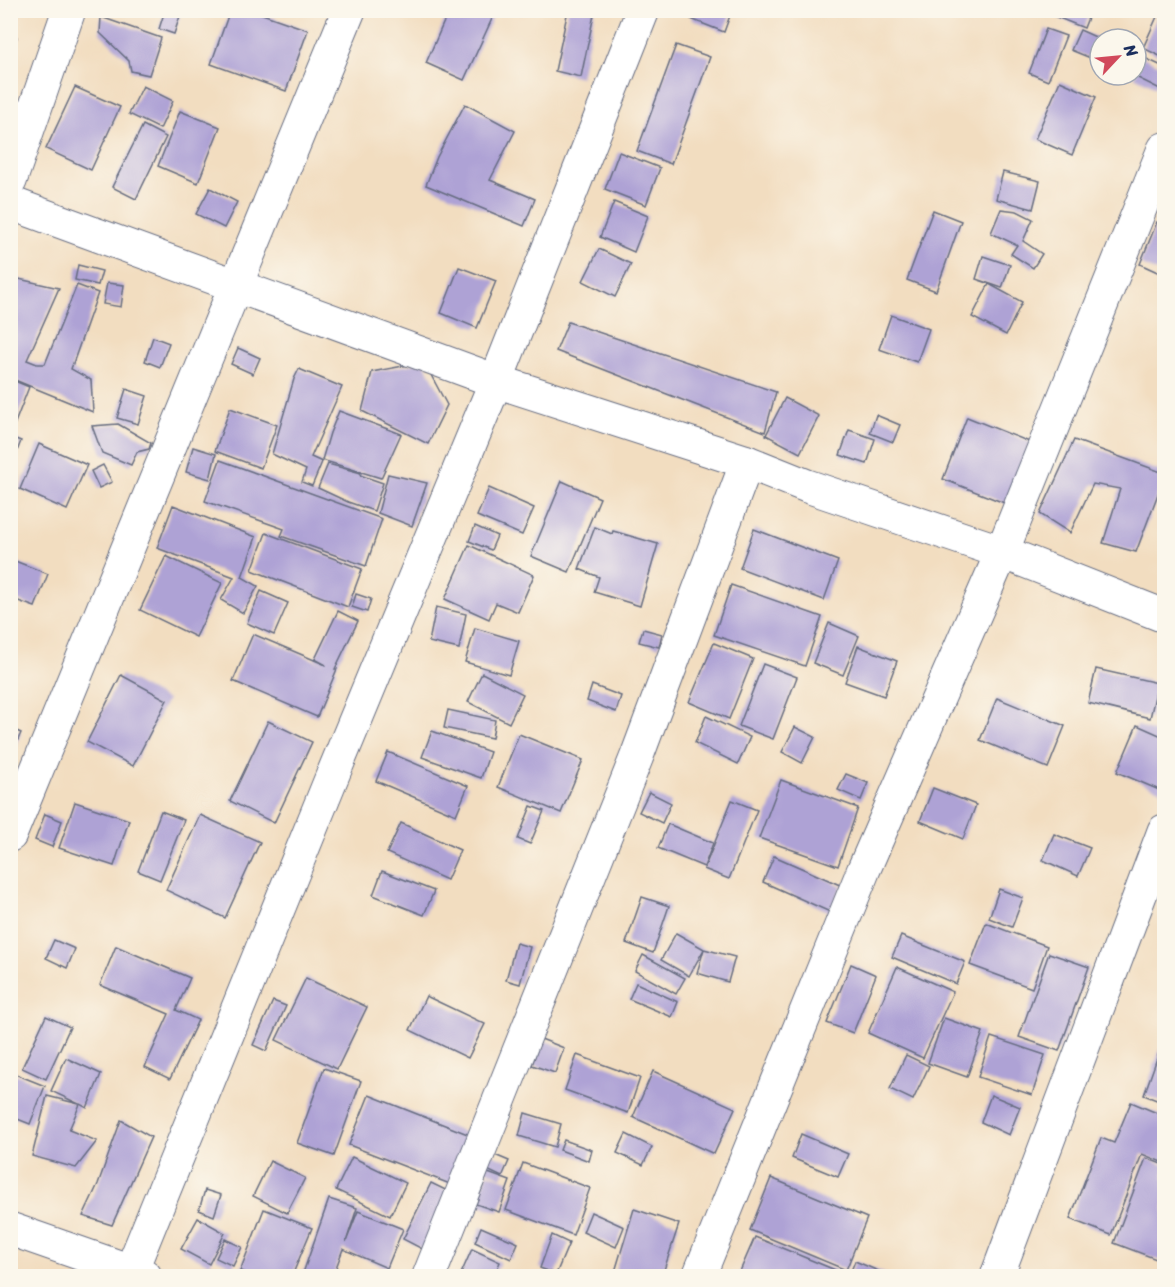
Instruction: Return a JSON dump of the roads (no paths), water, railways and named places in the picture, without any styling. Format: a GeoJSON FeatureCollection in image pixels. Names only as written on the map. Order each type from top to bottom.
{"type":"FeatureCollection","features":[{"type":"Feature","properties":{"kind":"street"},"geometry":{"type":"LineString","coordinates":[[10,181],[69,10]]}},
{"type":"Feature","properties":{"kind":"street"},"geometry":{"type":"LineString","coordinates":[[10,835],[349,10]]}},
{"type":"Feature","properties":{"kind":"street"},"geometry":{"type":"LineString","coordinates":[[10,1229],[135,1274],[329,784],[496,381],[643,10]]}},
{"type":"Feature","properties":{"kind":"street"},"geometry":{"type":"LineString","coordinates":[[699,1276],[864,869],[1002,552],[1164,149]]}},
{"type":"Feature","properties":{"kind":"street"},"geometry":{"type":"LineString","coordinates":[[10,203],[496,381],[747,462],[807,486],[1002,552],[1164,616]]}},
{"type":"Feature","properties":{"kind":"street"},"geometry":{"type":"LineString","coordinates":[[429,1276],[637,756],[747,462]]}},
{"type":"Feature","properties":{"kind":"street"},"geometry":{"type":"LineString","coordinates":[[997,1276],[1164,831]]}}]}
